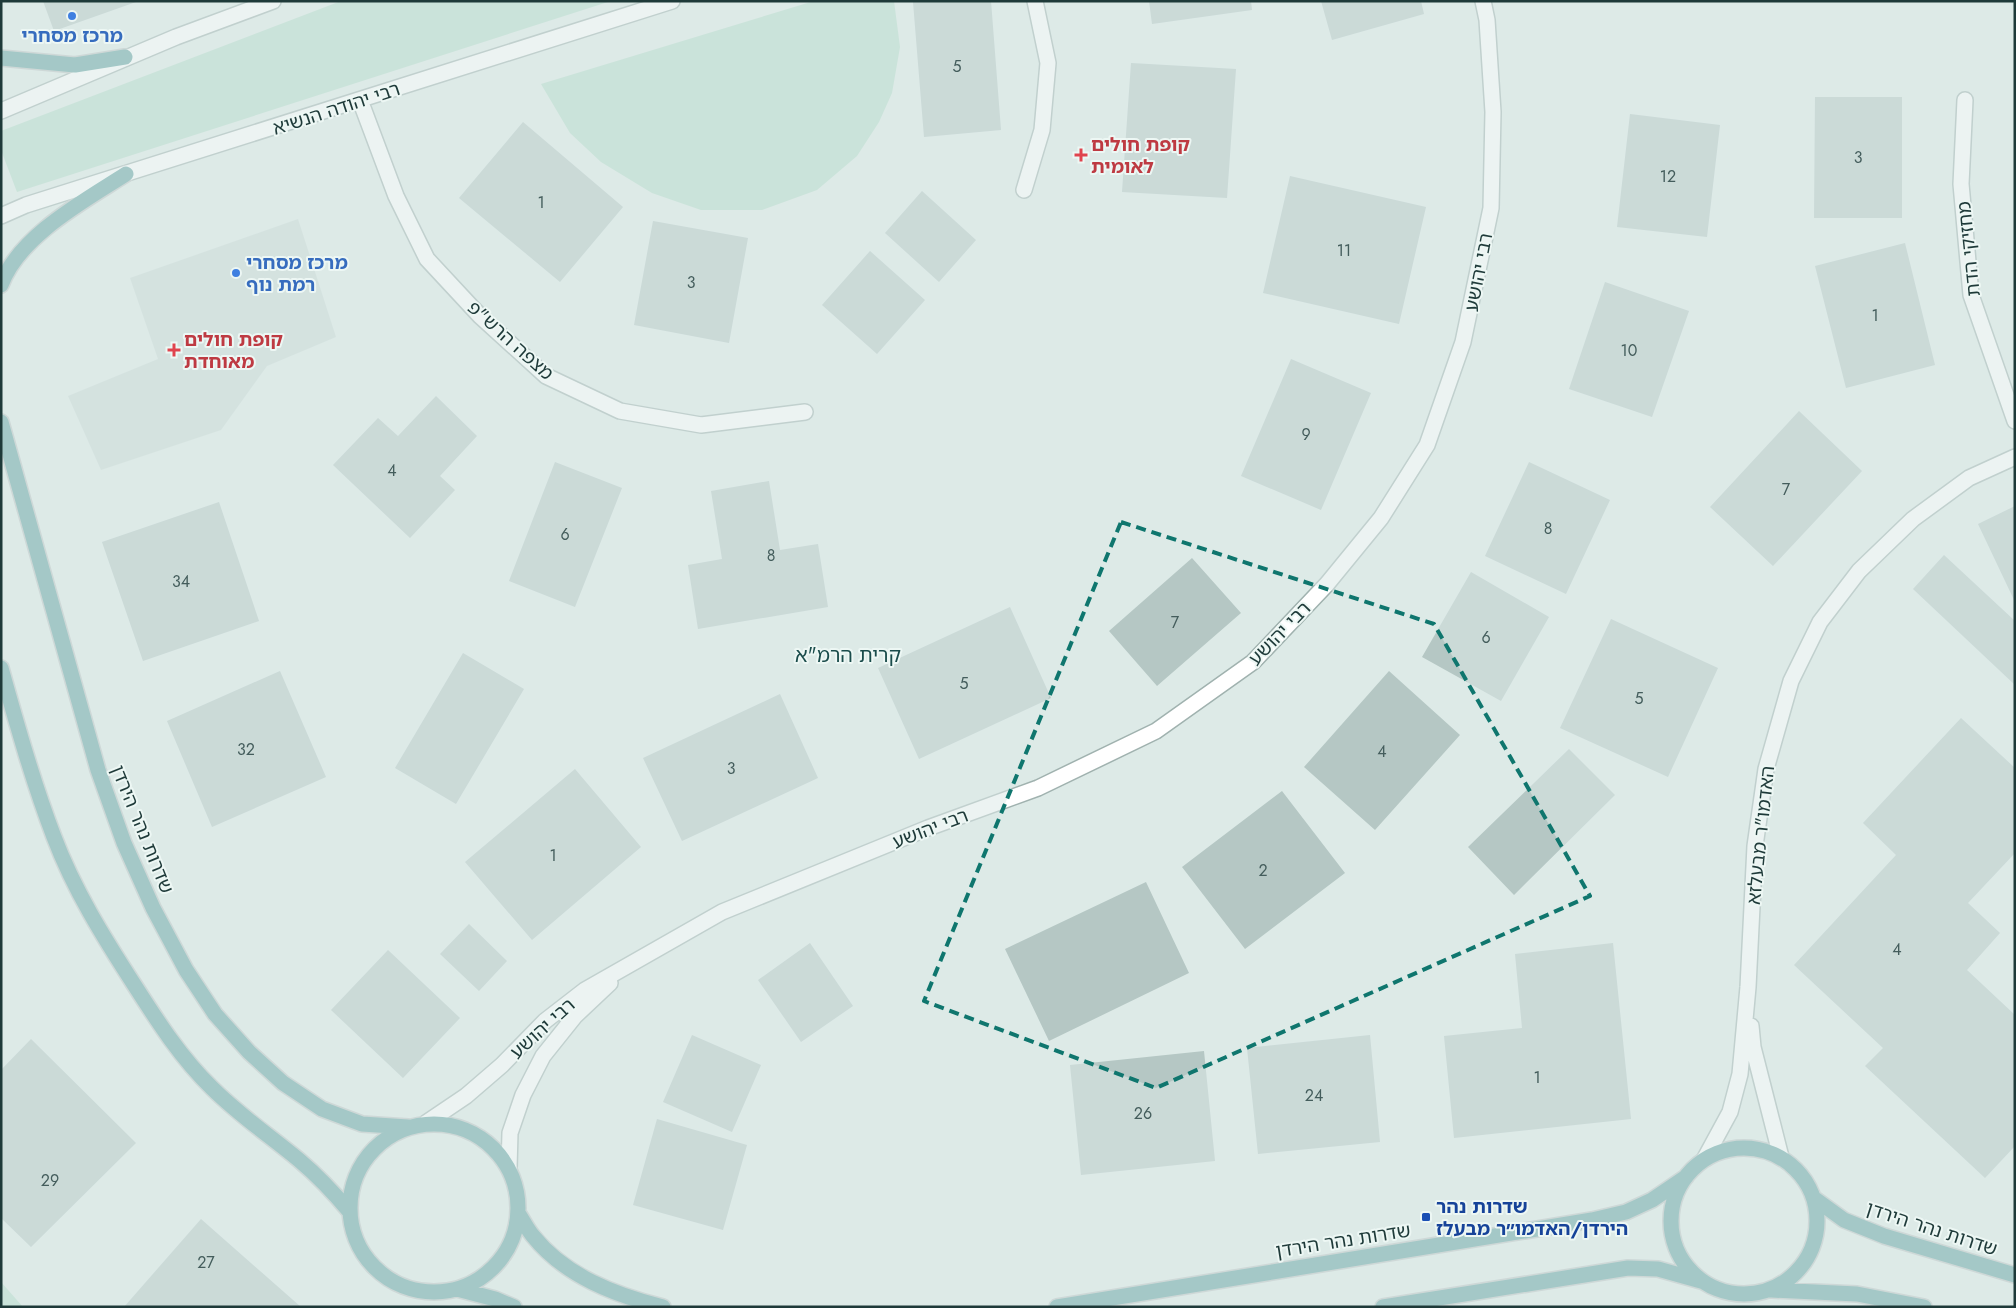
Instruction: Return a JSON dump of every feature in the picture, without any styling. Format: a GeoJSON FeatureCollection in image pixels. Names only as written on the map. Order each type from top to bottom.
{"type":"FeatureCollection","features":[{"type":"Feature","properties":{"kind":"main road"},"geometry":{"type":"LineString","coordinates":[[1,58],[74,64],[126,57]]}},
{"type":"Feature","properties":{"kind":"main road"},"geometry":{"type":"LineString","coordinates":[[1,285],[6,271],[29,244],[67,213],[126,174]]}},
{"type":"Feature","properties":{"kind":"main road","name":"שדרות נהר הירדן"},"geometry":{"type":"LineString","coordinates":[[1,422],[98,770],[124,842],[149,899],[186,970],[215,1014],[249,1052],[283,1083],[322,1109],[362,1124],[408,1127]]}},
{"type":"Feature","properties":{"kind":"main road"},"geometry":{"type":"LineString","coordinates":[[1,668],[26,754],[54,838],[92,919],[174,1045],[212,1088],[251,1124],[298,1159],[327,1186],[349,1211]]}},
{"type":"Feature","properties":{"kind":"main road"},"geometry":{"type":"LineString","coordinates":[[426,1123],[450,1124],[474,1133],[494,1148],[509,1168],[517,1190],[518,1213],[513,1238],[500,1261],[481,1278],[457,1289],[432,1293],[407,1288],[384,1277],[366,1259],[358,1244],[354,1236],[349,1211],[352,1184],[365,1159],[384,1140],[408,1127],[426,1123]]}},
{"type":"Feature","properties":{"kind":"main road"},"geometry":{"type":"LineString","coordinates":[[1703,1282],[1686,1265],[1674,1244],[1671,1221],[1675,1198],[1686,1176],[1705,1158],[1723,1150],[1743,1147],[1762,1149],[1781,1157],[1796,1168],[1808,1183],[1815,1199],[1818,1221],[1814,1243],[1804,1263],[1789,1279],[1770,1290]]}},
{"type":"Feature","properties":{"kind":"main road","name":"שדרות נהר הירדן"},"geometry":{"type":"LineString","coordinates":[[1056,1307],[1592,1220],[1626,1212],[1652,1200],[1686,1176]]}},
{"type":"Feature","properties":{"kind":"main road","name":"שדרות נהר הירדן"},"geometry":{"type":"LineString","coordinates":[[1815,1199],[1844,1220],[1884,1236],[2015,1275]]}},
{"type":"Feature","properties":{"kind":"main road"},"geometry":{"type":"LineString","coordinates":[[518,1213],[533,1236],[572,1271],[596,1284],[633,1299],[663,1307]]}},
{"type":"Feature","properties":{"kind":"main road"},"geometry":{"type":"LineString","coordinates":[[1382,1307],[1628,1268],[1658,1269],[1703,1282],[1724,1292],[1747,1294],[1770,1290],[1857,1294],[1924,1307]]}},
{"type":"Feature","properties":{"kind":"main road"},"geometry":{"type":"LineString","coordinates":[[457,1289],[495,1299],[514,1307]]}},
{"type":"Feature","properties":{"kind":"street"},"geometry":{"type":"LineString","coordinates":[[1,111],[126,57],[273,1]]}},
{"type":"Feature","properties":{"kind":"street","name":"רבי יהודה הנשיא"},"geometry":{"type":"LineString","coordinates":[[1,216],[26,205],[672,1]]}},
{"type":"Feature","properties":{"kind":"street"},"geometry":{"type":"LineString","coordinates":[[1024,190],[1042,130],[1048,63],[1035,1]]}},
{"type":"Feature","properties":{"kind":"street","name":"רבי יהושע"},"geometry":{"type":"LineString","coordinates":[[426,1123],[466,1096],[502,1065],[545,1022],[585,990],[722,912],[928,828],[1038,788],[1156,731],[1253,662],[1327,584],[1381,518],[1428,445],[1463,342],[1491,208],[1493,112],[1487,20],[1483,1]]}},
{"type":"Feature","properties":{"kind":"street","name":"מצפה הרש\"פ"},"geometry":{"type":"LineString","coordinates":[[360,100],[396,196],[427,259],[480,316],[546,376],[620,411],[701,426],[805,412]]}},
{"type":"Feature","properties":{"kind":"street","name":"מחזיקי הדת"},"geometry":{"type":"LineString","coordinates":[[1965,100],[1961,184],[1971,295],[2015,421]]}},
{"type":"Feature","properties":{"kind":"street","name":"האדמו\"ר מבעלזא"},"geometry":{"type":"LineString","coordinates":[[1705,1158],[1730,1112],[1740,1074],[1748,988],[1755,846],[1766,769],[1791,681],[1820,622],[1859,571],[1913,518],[1969,478],[2015,457]]}},
{"type":"Feature","properties":{"kind":"street","name":"רבי יהושע"},"geometry":{"type":"LineString","coordinates":[[509,1168],[510,1133],[523,1095],[543,1056],[575,1016],[613,980],[666,943]]}},
{"type":"Feature","properties":{"kind":"street","name":"האדמו\"ר מבעלזא"},"geometry":{"type":"LineString","coordinates":[[1748,988],[1753,1047],[1781,1157]]}},
{"type":"Feature","properties":{"kind":"highlighted area"},"geometry":{"type":"Polygon","coordinates":[[[1121,522],[1434,624],[1590,896],[1156,1088],[924,1001],[1121,522]]]}},
{"type":"Feature","properties":{"kind":"shaded area","name":"מרכז מסחרי רמת נוף"},"geometry":{"type":"Polygon","coordinates":[[[298,219],[336,337],[267,366],[221,430],[101,470],[68,396],[158,359],[130,278],[298,219]]]}},
{"type":"Feature","properties":{"kind":"green space"},"geometry":{"type":"Polygon","coordinates":[[[341,1],[611,1],[17,192],[1,150],[1,131],[341,1]]]}},
{"type":"Feature","properties":{"kind":"green space"},"geometry":{"type":"Polygon","coordinates":[[[814,1],[894,1],[900,47],[892,93],[879,122],[857,156],[817,190],[762,210],[701,210],[652,193],[601,162],[570,133],[541,84],[814,1]]]}},
{"type":"Feature","properties":{"kind":"green space"},"geometry":{"type":"Polygon","coordinates":[[[1,1282],[23,1307],[1,1307],[1,1282]]]}},
{"type":"Feature","properties":{"kind":"building","name":"מרכז מסחרי"},"geometry":{"type":"Polygon","coordinates":[[[43,1],[136,1],[136,2],[54,31],[43,1]]]}},
{"type":"Feature","properties":{"kind":"building"},"geometry":{"type":"Polygon","coordinates":[[[991,1],[1001,130],[924,137],[913,2],[991,1]]]}},
{"type":"Feature","properties":{"kind":"building"},"geometry":{"type":"Polygon","coordinates":[[[1149,1],[1251,1],[1252,10],[1152,24],[1149,1]]]}},
{"type":"Feature","properties":{"kind":"building"},"geometry":{"type":"Polygon","coordinates":[[[1321,1],[1421,1],[1424,14],[1332,40],[1321,1]]]}},
{"type":"Feature","properties":{"kind":"building"},"geometry":{"type":"Polygon","coordinates":[[[1131,63],[1236,69],[1227,198],[1122,192],[1131,63]]]}},
{"type":"Feature","properties":{"kind":"building"},"geometry":{"type":"Polygon","coordinates":[[[1815,97],[1902,97],[1902,218],[1814,218],[1815,97]]]}},
{"type":"Feature","properties":{"kind":"building"},"geometry":{"type":"Polygon","coordinates":[[[1630,114],[1720,125],[1707,237],[1617,227],[1630,114]]]}},
{"type":"Feature","properties":{"kind":"building"},"geometry":{"type":"Polygon","coordinates":[[[523,122],[623,207],[560,282],[459,198],[523,122]]]}},
{"type":"Feature","properties":{"kind":"building"},"geometry":{"type":"Polygon","coordinates":[[[1290,176],[1426,207],[1399,324],[1263,293],[1290,176]]]}},
{"type":"Feature","properties":{"kind":"building"},"geometry":{"type":"Polygon","coordinates":[[[922,191],[976,240],[939,282],[885,233],[922,191]]]}},
{"type":"Feature","properties":{"kind":"building"},"geometry":{"type":"Polygon","coordinates":[[[653,221],[748,238],[729,343],[634,325],[653,221]]]}},
{"type":"Feature","properties":{"kind":"building"},"geometry":{"type":"Polygon","coordinates":[[[1905,243],[1935,365],[1846,388],[1815,266],[1905,243]]]}},
{"type":"Feature","properties":{"kind":"building"},"geometry":{"type":"Polygon","coordinates":[[[870,251],[925,300],[877,354],[822,305],[870,251]]]}},
{"type":"Feature","properties":{"kind":"building"},"geometry":{"type":"Polygon","coordinates":[[[1605,282],[1689,311],[1652,417],[1569,389],[1605,282]]]}},
{"type":"Feature","properties":{"kind":"building"},"geometry":{"type":"Polygon","coordinates":[[[1291,359],[1371,393],[1321,510],[1241,476],[1291,359]]]}},
{"type":"Feature","properties":{"kind":"building"},"geometry":{"type":"Polygon","coordinates":[[[436,396],[477,436],[440,476],[455,490],[410,538],[333,465],[378,418],[398,436],[436,396]]]}},
{"type":"Feature","properties":{"kind":"building"},"geometry":{"type":"Polygon","coordinates":[[[1799,411],[1862,471],[1773,566],[1710,507],[1799,411]]]}},
{"type":"Feature","properties":{"kind":"building"},"geometry":{"type":"Polygon","coordinates":[[[555,462],[622,488],[575,607],[509,581],[555,462]]]}},
{"type":"Feature","properties":{"kind":"building"},"geometry":{"type":"Polygon","coordinates":[[[1529,462],[1610,500],[1566,594],[1485,556],[1529,462]]]}},
{"type":"Feature","properties":{"kind":"building"},"geometry":{"type":"Polygon","coordinates":[[[769,481],[780,550],[818,544],[828,607],[698,629],[688,565],[722,559],[711,491],[769,481]]]}},
{"type":"Feature","properties":{"kind":"building"},"geometry":{"type":"Polygon","coordinates":[[[219,502],[259,621],[143,661],[102,542],[219,502]]]}},
{"type":"Feature","properties":{"kind":"building"},"geometry":{"type":"Polygon","coordinates":[[[2015,506],[2015,602],[1978,524],[2015,506]]]}},
{"type":"Feature","properties":{"kind":"building"},"geometry":{"type":"Polygon","coordinates":[[[1944,555],[2015,621],[2015,685],[1913,589],[1944,555]]]}},
{"type":"Feature","properties":{"kind":"building"},"geometry":{"type":"Polygon","coordinates":[[[1192,558],[1241,613],[1157,686],[1109,631],[1192,558]]]}},
{"type":"Feature","properties":{"kind":"building"},"geometry":{"type":"Polygon","coordinates":[[[1471,572],[1549,617],[1501,701],[1422,657],[1471,572]]]}},
{"type":"Feature","properties":{"kind":"building"},"geometry":{"type":"Polygon","coordinates":[[[1010,607],[1051,698],[919,759],[878,668],[1010,607]]]}},
{"type":"Feature","properties":{"kind":"building"},"geometry":{"type":"Polygon","coordinates":[[[1611,619],[1718,668],[1668,777],[1560,728],[1611,619]]]}},
{"type":"Feature","properties":{"kind":"building"},"geometry":{"type":"Polygon","coordinates":[[[463,653],[524,689],[456,804],[395,768],[463,653]]]}},
{"type":"Feature","properties":{"kind":"building"},"geometry":{"type":"Polygon","coordinates":[[[280,671],[326,777],[212,827],[167,721],[280,671]]]}},
{"type":"Feature","properties":{"kind":"building"},"geometry":{"type":"Polygon","coordinates":[[[1389,671],[1460,735],[1375,830],[1304,767],[1389,671]]]}},
{"type":"Feature","properties":{"kind":"building"},"geometry":{"type":"Polygon","coordinates":[[[780,694],[818,778],[682,841],[643,758],[780,694]]]}},
{"type":"Feature","properties":{"kind":"building"},"geometry":{"type":"Polygon","coordinates":[[[1961,718],[2015,768],[2015,853],[1968,903],[2000,933],[1967,970],[2015,1015],[2015,1146],[1985,1178],[1865,1066],[1883,1048],[1794,965],[1896,855],[1863,823],[1961,718]]]}},
{"type":"Feature","properties":{"kind":"building"},"geometry":{"type":"Polygon","coordinates":[[[1569,749],[1615,795],[1514,895],[1468,847],[1569,749]]]}},
{"type":"Feature","properties":{"kind":"building"},"geometry":{"type":"Polygon","coordinates":[[[575,769],[641,847],[532,940],[465,862],[575,769]]]}},
{"type":"Feature","properties":{"kind":"building"},"geometry":{"type":"Polygon","coordinates":[[[1282,791],[1345,873],[1245,949],[1182,867],[1282,791]]]}},
{"type":"Feature","properties":{"kind":"building"},"geometry":{"type":"Polygon","coordinates":[[[1146,882],[1189,973],[1049,1041],[1005,949],[1146,882]]]}},
{"type":"Feature","properties":{"kind":"building"},"geometry":{"type":"Polygon","coordinates":[[[469,924],[507,961],[479,991],[440,954],[469,924]]]}},
{"type":"Feature","properties":{"kind":"building"},"geometry":{"type":"Polygon","coordinates":[[[810,943],[853,1006],[801,1042],[758,980],[810,943]]]}},
{"type":"Feature","properties":{"kind":"building"},"geometry":{"type":"Polygon","coordinates":[[[1613,943],[1631,1119],[1454,1138],[1444,1036],[1522,1028],[1515,954],[1613,943]]]}},
{"type":"Feature","properties":{"kind":"building"},"geometry":{"type":"Polygon","coordinates":[[[388,950],[460,1018],[403,1078],[331,1010],[388,950]]]}},
{"type":"Feature","properties":{"kind":"building"},"geometry":{"type":"Polygon","coordinates":[[[692,1035],[761,1065],[732,1132],[663,1102],[692,1035]]]}},
{"type":"Feature","properties":{"kind":"building"},"geometry":{"type":"Polygon","coordinates":[[[1370,1035],[1380,1142],[1258,1154],[1247,1048],[1370,1035]]]}},
{"type":"Feature","properties":{"kind":"building"},"geometry":{"type":"Polygon","coordinates":[[[31,1039],[136,1143],[31,1247],[1,1218],[1,1070],[31,1039]]]}},
{"type":"Feature","properties":{"kind":"building"},"geometry":{"type":"Polygon","coordinates":[[[1204,1051],[1215,1161],[1081,1175],[1070,1065],[1204,1051]]]}},
{"type":"Feature","properties":{"kind":"building"},"geometry":{"type":"Polygon","coordinates":[[[657,1119],[747,1145],[723,1230],[633,1205],[657,1119]]]}},
{"type":"Feature","properties":{"kind":"building"},"geometry":{"type":"Polygon","coordinates":[[[201,1219],[301,1307],[124,1307],[201,1219]]]}},
{"type":"Feature","properties":{"kind":"place","name":"מרכז מסחרי"},"geometry":{"type":"Point","coordinates":[72,16]}},
{"type":"Feature","properties":{"kind":"place","name":"קופת חולים לאומית"},"geometry":{"type":"Point","coordinates":[1081,155]}},
{"type":"Feature","properties":{"kind":"place","name":"מרכז מסחרי רמת נוף"},"geometry":{"type":"Point","coordinates":[236,273]}},
{"type":"Feature","properties":{"kind":"place","name":"קופת חולים מאוחדת"},"geometry":{"type":"Point","coordinates":[174,350]}},
{"type":"Feature","properties":{"kind":"place","name":"שדרות נהר הירדן/האדמו״ר מבעלז"},"geometry":{"type":"Point","coordinates":[1426,1217]}},
{"type":"Feature","properties":{"kind":"district","name":"קרית הרמ\"א"},"geometry":{"type":"Point","coordinates":[848,655]}}]}
